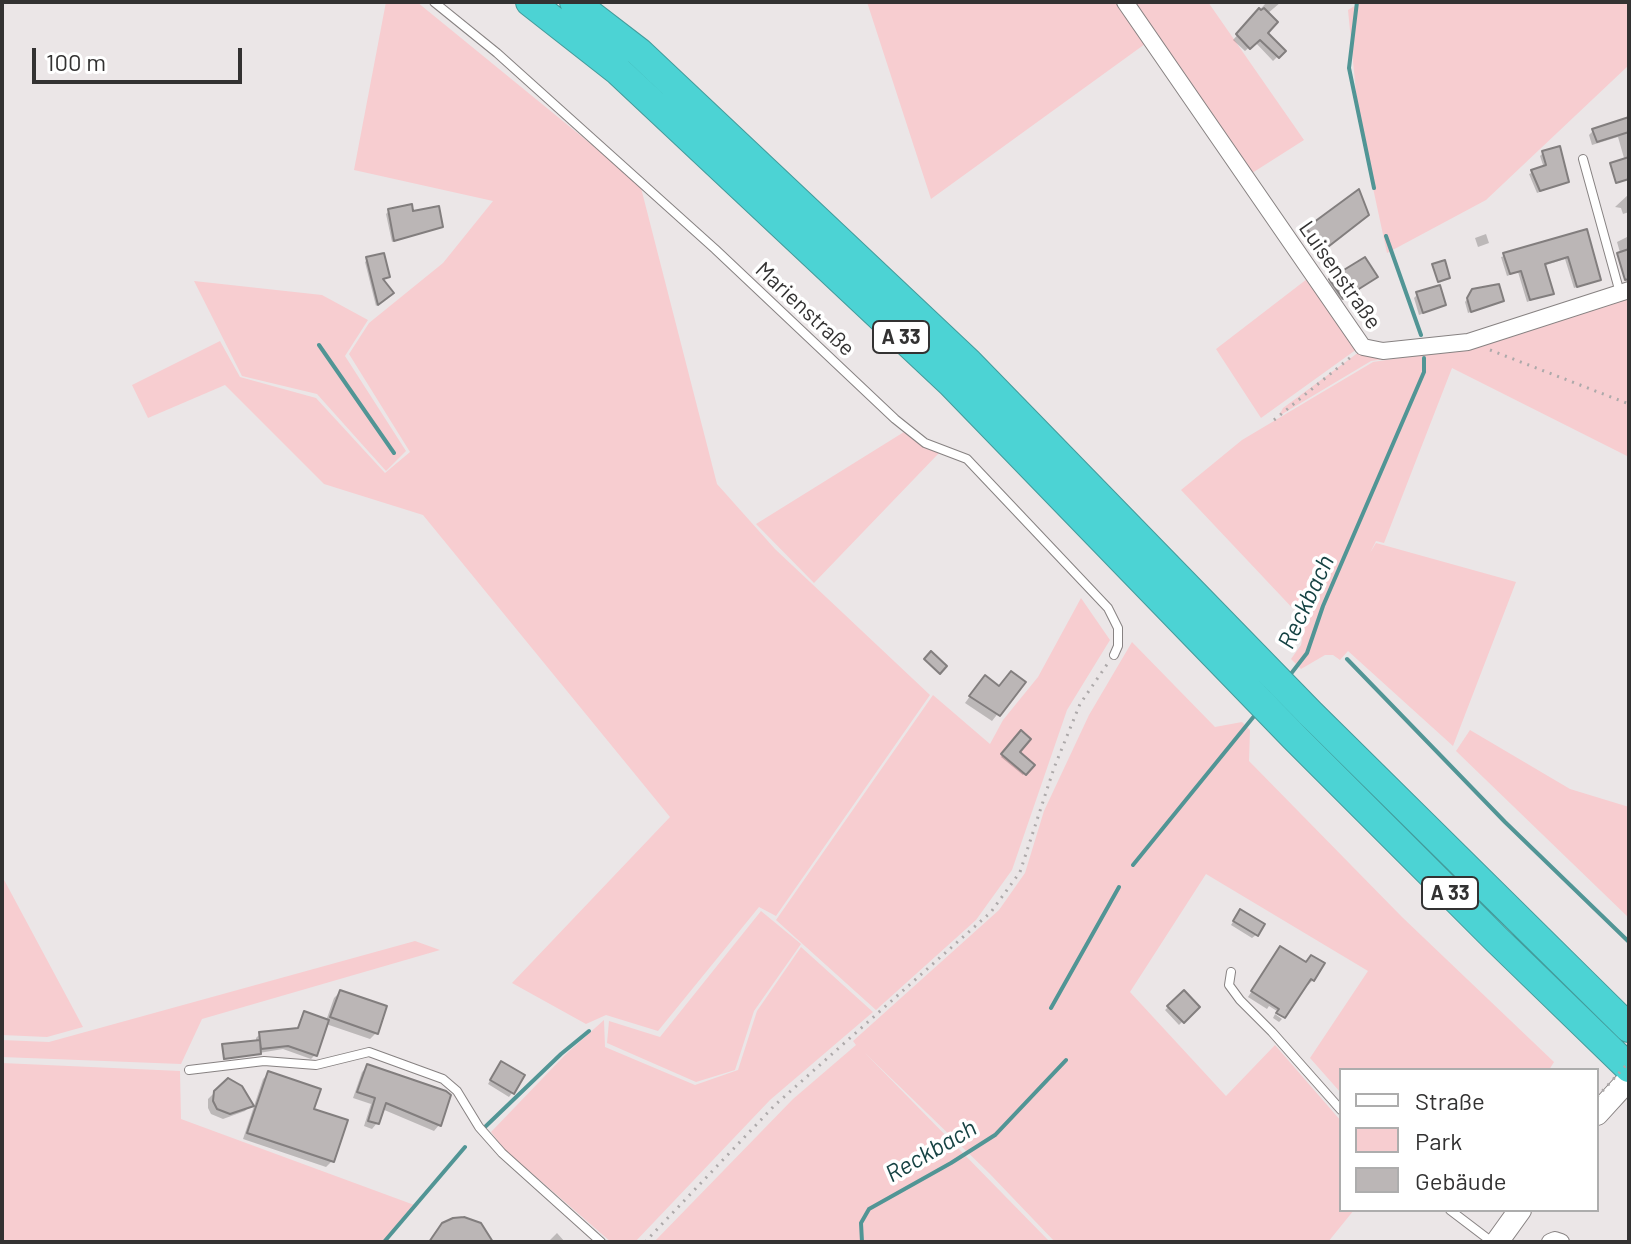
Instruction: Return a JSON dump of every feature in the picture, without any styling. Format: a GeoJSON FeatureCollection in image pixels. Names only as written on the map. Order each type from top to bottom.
{"type":"FeatureCollection","features":[{"type":"Feature","properties":{"kind":"highway","name":"A 33"},"geometry":{"type":"LineString","coordinates":[[530,2],[618,71],[951,383],[1252,693],[1283,705],[1629,1028]]}},
{"type":"Feature","properties":{"kind":"highway","name":"A 33"},"geometry":{"type":"LineString","coordinates":[[574,2],[639,52],[969,363],[1270,671],[1283,705],[1496,939],[1629,1065]]}},
{"type":"Feature","properties":{"kind":"street","name":"Luisenstraße"},"geometry":{"type":"LineString","coordinates":[[1125,2],[1363,347],[1383,351],[1468,342],[1625,291]]}},
{"type":"Feature","properties":{"kind":"street"},"geometry":{"type":"LineString","coordinates":[[1600,1106],[1629,1079]]}},
{"type":"Feature","properties":{"kind":"street"},"geometry":{"type":"LineString","coordinates":[[1494,1242],[1518,1212]]}},
{"type":"Feature","properties":{"kind":"street"},"geometry":{"type":"LineString","coordinates":[[1550,1242],[1561,1242]]}},
{"type":"Feature","properties":{"kind":"lane","name":"Marienstraße"},"geometry":{"type":"LineString","coordinates":[[434,2],[529,82],[715,249],[895,419],[925,443],[967,459],[1108,608],[1118,628],[1118,646],[1114,655]]}},
{"type":"Feature","properties":{"kind":"lane"},"geometry":{"type":"LineString","coordinates":[[1583,159],[1625,291]]}},
{"type":"Feature","properties":{"kind":"lane"},"geometry":{"type":"LineString","coordinates":[[1231,972],[1229,985],[1240,1000],[1339,1108]]}},
{"type":"Feature","properties":{"kind":"lane"},"geometry":{"type":"LineString","coordinates":[[189,1070],[264,1061],[316,1065],[369,1052],[443,1079],[457,1091],[479,1127],[502,1153],[601,1242]]}},
{"type":"Feature","properties":{"kind":"lane"},"geometry":{"type":"LineString","coordinates":[[1453,1212],[1494,1242]]}},
{"type":"Feature","properties":{"kind":"path"},"geometry":{"type":"LineString","coordinates":[[1468,342],[1629,404]]}},
{"type":"Feature","properties":{"kind":"path"},"geometry":{"type":"LineString","coordinates":[[1274,420],[1363,347]]}},
{"type":"Feature","properties":{"kind":"path"},"geometry":{"type":"LineString","coordinates":[[645,1242],[775,1105],[991,912],[1020,872],[1054,768],[1080,704],[1114,655]]}},
{"type":"Feature","properties":{"kind":"path"},"geometry":{"type":"LineString","coordinates":[[1600,1106],[1629,1065]]}},
{"type":"Feature","properties":{"kind":"green space"},"geometry":{"type":"Polygon","coordinates":[[[386,2],[417,2],[640,184],[717,484],[775,549],[930,695],[776,916],[759,907],[658,1031],[606,1015],[586,1024],[512,983],[670,817],[423,515],[324,484],[225,385],[148,418],[132,385],[220,341],[240,377],[316,398],[385,473],[410,452],[349,354],[369,323],[443,263],[493,201],[354,170],[386,2]]]}},
{"type":"Feature","properties":{"kind":"green space"},"geometry":{"type":"Polygon","coordinates":[[[867,2],[1119,2],[1145,44],[931,199],[867,2]]]}},
{"type":"Feature","properties":{"kind":"green space"},"geometry":{"type":"Polygon","coordinates":[[[1130,2],[1208,2],[1304,140],[1249,175],[1130,2]]]}},
{"type":"Feature","properties":{"kind":"green space"},"geometry":{"type":"Polygon","coordinates":[[[1361,2],[1629,2],[1629,65],[1486,200],[1387,253],[1359,123],[1348,10],[1361,2]]]}},
{"type":"Feature","properties":{"kind":"green space"},"geometry":{"type":"Polygon","coordinates":[[[1307,279],[1357,349],[1261,418],[1216,349],[1307,279]]]}},
{"type":"Feature","properties":{"kind":"green space"},"geometry":{"type":"Polygon","coordinates":[[[194,281],[322,295],[368,320],[345,356],[406,451],[386,471],[317,394],[242,376],[194,281]]]}},
{"type":"Feature","properties":{"kind":"green space"},"geometry":{"type":"Polygon","coordinates":[[[1629,299],[1629,457],[1452,368],[1384,543],[1376,541],[1370,553],[1376,543],[1516,582],[1453,746],[1348,651],[1340,660],[1333,655],[1325,655],[1301,669],[1291,659],[1301,645],[1304,629],[1298,614],[1181,490],[1242,440],[1373,362],[1466,348],[1629,299]]]}},
{"type":"Feature","properties":{"kind":"green space"},"geometry":{"type":"Polygon","coordinates":[[[1363,349],[1431,352],[1371,361],[1279,416],[1283,408],[1363,349]]]}},
{"type":"Feature","properties":{"kind":"green space"},"geometry":{"type":"Polygon","coordinates":[[[912,427],[939,453],[814,583],[756,524],[912,427]]]}},
{"type":"Feature","properties":{"kind":"green space"},"geometry":{"type":"Polygon","coordinates":[[[1081,598],[1110,640],[1067,710],[1012,870],[976,920],[876,1010],[776,920],[933,695],[990,744],[1003,720],[1038,677],[1081,598]]]}},
{"type":"Feature","properties":{"kind":"green space"},"geometry":{"type":"Polygon","coordinates":[[[1132,642],[1215,727],[1242,722],[1250,730],[1249,761],[1402,917],[1554,1062],[1550,1068],[1339,1068],[1339,1091],[1310,1058],[1368,971],[1206,874],[1130,992],[1226,1096],[1275,1045],[1339,1119],[1339,1212],[1352,1212],[1328,1242],[1055,1242],[865,1053],[1050,1242],[654,1242],[793,1099],[856,1045],[853,1041],[999,910],[1025,873],[1044,811],[1089,715],[1132,642]]]}},
{"type":"Feature","properties":{"kind":"green space"},"geometry":{"type":"Polygon","coordinates":[[[1470,730],[1570,789],[1629,807],[1629,918],[1456,751],[1470,730]]]}},
{"type":"Feature","properties":{"kind":"green space"},"geometry":{"type":"Polygon","coordinates":[[[2,876],[83,1027],[47,1037],[2,1035],[2,876]]]}},
{"type":"Feature","properties":{"kind":"green space"},"geometry":{"type":"Polygon","coordinates":[[[761,911],[801,944],[754,1011],[735,1070],[696,1082],[607,1043],[609,1021],[660,1037],[761,911]]]}},
{"type":"Feature","properties":{"kind":"green space"},"geometry":{"type":"Polygon","coordinates":[[[415,941],[440,950],[202,1019],[181,1064],[2,1057],[2,1040],[49,1042],[415,941]]]}},
{"type":"Feature","properties":{"kind":"green space"},"geometry":{"type":"Polygon","coordinates":[[[801,947],[873,1012],[770,1100],[635,1242],[611,1242],[505,1150],[491,1132],[566,1054],[604,1020],[605,1047],[695,1085],[738,1070],[757,1011],[801,947]]]}},
{"type":"Feature","properties":{"kind":"green space"},"geometry":{"type":"Polygon","coordinates":[[[2,1063],[180,1071],[181,1119],[417,1206],[384,1242],[2,1242],[2,1063]]]}},
{"type":"Feature","properties":{"kind":"building"},"geometry":{"type":"Polygon","coordinates":[[[1259,8],[1264,8],[1278,22],[1268,33],[1286,51],[1279,58],[1260,40],[1250,49],[1236,34],[1259,8]]]}},
{"type":"Feature","properties":{"kind":"building"},"geometry":{"type":"Polygon","coordinates":[[[1629,117],[1629,132],[1597,142],[1592,129],[1629,117]]]}},
{"type":"Feature","properties":{"kind":"building"},"geometry":{"type":"Polygon","coordinates":[[[1560,146],[1569,182],[1540,191],[1531,170],[1546,165],[1542,151],[1560,146]]]}},
{"type":"Feature","properties":{"kind":"building"},"geometry":{"type":"Polygon","coordinates":[[[1629,157],[1629,179],[1616,183],[1610,163],[1629,157]]]}},
{"type":"Feature","properties":{"kind":"building"},"geometry":{"type":"Polygon","coordinates":[[[1359,189],[1369,215],[1324,250],[1306,228],[1359,189]]]}},
{"type":"Feature","properties":{"kind":"building"},"geometry":{"type":"Polygon","coordinates":[[[412,204],[413,211],[439,206],[443,227],[394,241],[388,209],[412,204]]]}},
{"type":"Feature","properties":{"kind":"building"},"geometry":{"type":"Polygon","coordinates":[[[1587,229],[1601,280],[1577,287],[1568,257],[1545,264],[1554,294],[1530,300],[1521,271],[1510,274],[1503,253],[1587,229]]]}},
{"type":"Feature","properties":{"kind":"building"},"geometry":{"type":"Polygon","coordinates":[[[1629,249],[1629,279],[1625,280],[1617,253],[1629,249]]]}},
{"type":"Feature","properties":{"kind":"building"},"geometry":{"type":"Polygon","coordinates":[[[384,253],[390,277],[383,279],[394,293],[378,305],[366,257],[384,253]]]}},
{"type":"Feature","properties":{"kind":"building"},"geometry":{"type":"Polygon","coordinates":[[[1365,257],[1378,277],[1343,299],[1329,279],[1365,257]]]}},
{"type":"Feature","properties":{"kind":"building"},"geometry":{"type":"Polygon","coordinates":[[[1445,260],[1450,278],[1438,282],[1432,264],[1445,260]]]}},
{"type":"Feature","properties":{"kind":"building"},"geometry":{"type":"Polygon","coordinates":[[[1499,284],[1504,301],[1471,312],[1467,298],[1472,289],[1499,284]]]}},
{"type":"Feature","properties":{"kind":"building"},"geometry":{"type":"Polygon","coordinates":[[[1440,285],[1446,305],[1423,313],[1416,292],[1440,285]]]}},
{"type":"Feature","properties":{"kind":"building"},"geometry":{"type":"Polygon","coordinates":[[[931,651],[947,666],[940,674],[924,659],[931,651]]]}},
{"type":"Feature","properties":{"kind":"building"},"geometry":{"type":"Polygon","coordinates":[[[1011,671],[1026,682],[1000,716],[969,696],[985,675],[999,686],[1011,671]]]}},
{"type":"Feature","properties":{"kind":"building"},"geometry":{"type":"Polygon","coordinates":[[[1021,730],[1031,739],[1020,752],[1035,765],[1026,775],[1001,754],[1021,730]]]}},
{"type":"Feature","properties":{"kind":"building"},"geometry":{"type":"Polygon","coordinates":[[[1240,909],[1265,924],[1258,936],[1233,921],[1240,909]]]}},
{"type":"Feature","properties":{"kind":"building"},"geometry":{"type":"Polygon","coordinates":[[[1280,946],[1306,962],[1311,955],[1325,963],[1285,1018],[1276,1013],[1279,1009],[1251,991],[1280,946]]]}},
{"type":"Feature","properties":{"kind":"building"},"geometry":{"type":"Polygon","coordinates":[[[340,990],[387,1006],[378,1034],[330,1017],[340,990]]]}},
{"type":"Feature","properties":{"kind":"building"},"geometry":{"type":"Polygon","coordinates":[[[1184,990],[1200,1007],[1184,1023],[1167,1006],[1184,990]]]}},
{"type":"Feature","properties":{"kind":"building"},"geometry":{"type":"Polygon","coordinates":[[[304,1011],[329,1020],[317,1056],[288,1046],[261,1049],[259,1032],[298,1028],[304,1011]]]}},
{"type":"Feature","properties":{"kind":"building"},"geometry":{"type":"Polygon","coordinates":[[[260,1040],[261,1054],[224,1059],[222,1044],[260,1040]]]}},
{"type":"Feature","properties":{"kind":"building"},"geometry":{"type":"Polygon","coordinates":[[[501,1061],[525,1075],[514,1094],[490,1080],[501,1061]]]}},
{"type":"Feature","properties":{"kind":"building"},"geometry":{"type":"Polygon","coordinates":[[[367,1064],[451,1095],[441,1126],[386,1103],[379,1124],[368,1121],[375,1098],[357,1092],[367,1064]]]}},
{"type":"Feature","properties":{"kind":"building"},"geometry":{"type":"Polygon","coordinates":[[[268,1071],[321,1089],[314,1109],[348,1120],[334,1162],[247,1133],[268,1071]]]}},
{"type":"Feature","properties":{"kind":"building"},"geometry":{"type":"Polygon","coordinates":[[[228,1078],[242,1086],[254,1106],[230,1114],[217,1109],[213,1101],[214,1091],[228,1078]]]}},
{"type":"Feature","properties":{"kind":"building"},"geometry":{"type":"Polygon","coordinates":[[[464,1217],[481,1223],[493,1242],[429,1242],[442,1223],[464,1217]]]}},
{"type":"Feature","properties":{"kind":"waterway","name":"Reckbach"},"geometry":{"type":"LineString","coordinates":[[1357,2],[1349,68],[1374,188]]}},
{"type":"Feature","properties":{"kind":"waterway","name":"Reckbach"},"geometry":{"type":"LineString","coordinates":[[1386,236],[1421,335]]}},
{"type":"Feature","properties":{"kind":"waterway"},"geometry":{"type":"LineString","coordinates":[[319,345],[394,453]]}},
{"type":"Feature","properties":{"kind":"waterway","name":"Reckbach"},"geometry":{"type":"LineString","coordinates":[[1290,675],[1307,653],[1323,606],[1424,372],[1424,358]]}},
{"type":"Feature","properties":{"kind":"waterway"},"geometry":{"type":"LineString","coordinates":[[1347,659],[1505,822],[1629,942]]}},
{"type":"Feature","properties":{"kind":"waterway","name":"Reckbach"},"geometry":{"type":"LineString","coordinates":[[1133,865],[1255,715]]}},
{"type":"Feature","properties":{"kind":"waterway","name":"Reckbach"},"geometry":{"type":"LineString","coordinates":[[1051,1008],[1119,887]]}},
{"type":"Feature","properties":{"kind":"waterway"},"geometry":{"type":"LineString","coordinates":[[486,1126],[589,1031]]}},
{"type":"Feature","properties":{"kind":"waterway","name":"Reckbach"},"geometry":{"type":"LineString","coordinates":[[862,1242],[861,1223],[869,1209],[995,1135],[1066,1060]]}},
{"type":"Feature","properties":{"kind":"waterway"},"geometry":{"type":"LineString","coordinates":[[384,1242],[465,1147]]}}]}
